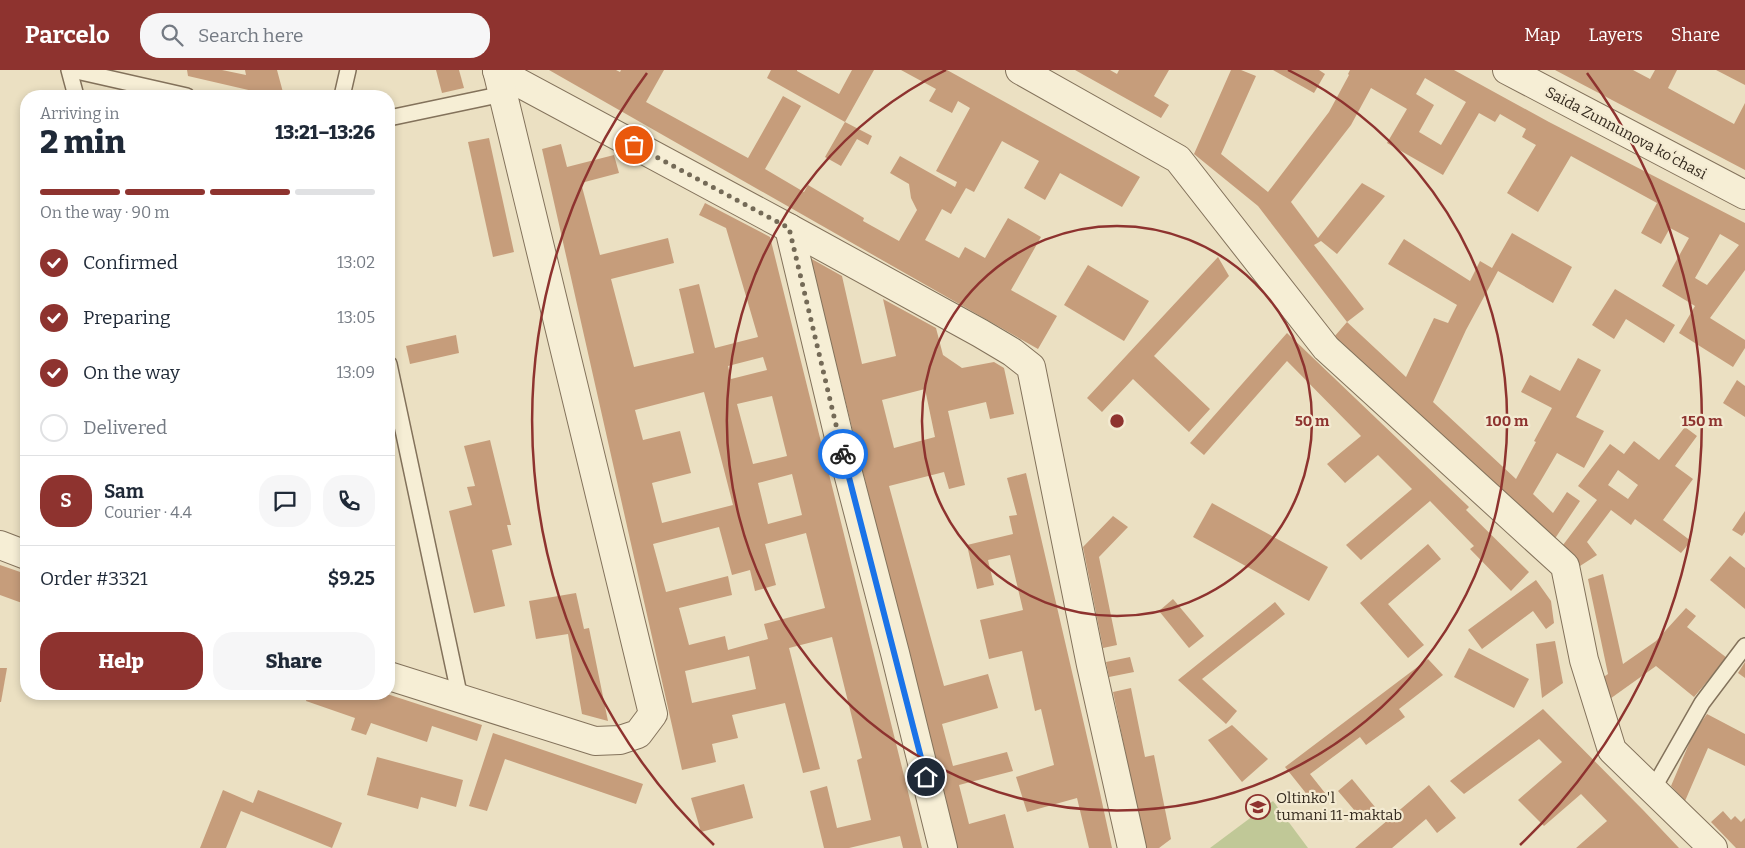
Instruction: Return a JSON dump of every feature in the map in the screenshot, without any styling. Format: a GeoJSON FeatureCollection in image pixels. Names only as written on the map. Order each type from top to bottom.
{"type":"FeatureCollection","features":[{"type":"Feature","properties":{"kind":"street"},"geometry":{"type":"LineString","coordinates":[[1020,70],[1178,159],[1326,348],[1565,566],[1584,660],[1612,750],[1713,848]]}},
{"type":"Feature","properties":{"kind":"street","name":"Saida Zunnunova koʻchasi"},"geometry":{"type":"LineString","coordinates":[[1507,70],[1745,195]]}},
{"type":"Feature","properties":{"kind":"street"},"geometry":{"type":"LineString","coordinates":[[499,78],[789,228],[980,333],[1012,352],[1031,367],[1091,665],[1132,848]]}},
{"type":"Feature","properties":{"kind":"street"},"geometry":{"type":"LineString","coordinates":[[395,678],[595,741],[620,740],[638,734],[654,714],[499,78]]}},
{"type":"Feature","properties":{"kind":"street"},"geometry":{"type":"LineString","coordinates":[[789,228],[842,450],[895,652],[943,848]]}},
{"type":"Feature","properties":{"kind":"street"},"geometry":{"type":"LineString","coordinates":[[0,545],[20,553]]}},
{"type":"Feature","properties":{"kind":"lane"},"geometry":{"type":"LineString","coordinates":[[75,90],[71,70],[160,90]]}},
{"type":"Feature","properties":{"kind":"lane"},"geometry":{"type":"LineString","coordinates":[[343,90],[348,70]]}},
{"type":"Feature","properties":{"kind":"lane"},"geometry":{"type":"LineString","coordinates":[[395,116],[499,78]]}},
{"type":"Feature","properties":{"kind":"lane"},"geometry":{"type":"LineString","coordinates":[[395,392],[460,698]]}},
{"type":"Feature","properties":{"kind":"lane"},"geometry":{"type":"LineString","coordinates":[[1653,789],[1702,703],[1745,646]]}},
{"type":"Feature","properties":{"kind":"green space"},"geometry":{"type":"Polygon","coordinates":[[[1273,801],[1308,848],[1210,848],[1273,801]]]}},
{"type":"Feature","properties":{"kind":"building"},"geometry":{"type":"Polygon","coordinates":[[[187,70],[222,70],[246,75],[245,70],[277,70],[282,90],[249,90],[188,76],[187,70]]]}},
{"type":"Feature","properties":{"kind":"building"},"geometry":{"type":"Polygon","coordinates":[[[436,70],[459,70],[464,88],[442,93],[436,70]]]}},
{"type":"Feature","properties":{"kind":"building"},"geometry":{"type":"Polygon","coordinates":[[[549,70],[616,70],[620,72],[621,70],[664,70],[646,102],[748,158],[783,96],[801,106],[765,169],[804,192],[808,185],[864,218],[863,221],[899,241],[917,210],[911,198],[909,184],[890,173],[900,156],[955,187],[957,182],[936,171],[970,108],[958,101],[952,113],[929,101],[936,89],[901,70],[947,70],[1140,177],[1122,207],[1060,173],[1045,200],[1024,188],[1039,161],[1002,141],[974,192],[966,188],[951,214],[942,209],[925,240],[959,258],[965,247],[985,258],[1008,218],[1041,237],[1011,290],[1057,316],[1038,349],[549,70]]]}},
{"type":"Feature","properties":{"kind":"building"},"geometry":{"type":"Polygon","coordinates":[[[771,70],[797,70],[839,94],[852,70],[874,70],[845,122],[767,78],[771,70]]]}},
{"type":"Feature","properties":{"kind":"building"},"geometry":{"type":"Polygon","coordinates":[[[1075,70],[1110,70],[1117,74],[1119,70],[1169,70],[1154,96],[1169,105],[1161,118],[1075,70]]]}},
{"type":"Feature","properties":{"kind":"building"},"geometry":{"type":"Polygon","coordinates":[[[1231,70],[1241,70],[1256,76],[1221,154],[1268,192],[1329,112],[1350,70],[1454,70],[1549,122],[1745,223],[1745,270],[1710,318],[1745,340],[1745,348],[1733,367],[1679,333],[1695,306],[1662,286],[1689,238],[1670,228],[1661,244],[1641,233],[1657,203],[1571,156],[1538,212],[1507,193],[1536,145],[1522,137],[1526,129],[1500,114],[1495,122],[1479,113],[1443,175],[1387,143],[1407,109],[1371,88],[1351,125],[1291,202],[1318,238],[1362,183],[1385,196],[1337,254],[1321,241],[1314,245],[1364,309],[1347,322],[1258,206],[1194,154],[1231,70]],[[1425,78],[1416,94],[1434,105],[1419,132],[1441,145],[1466,102],[1425,78]],[[1720,234],[1695,278],[1707,285],[1739,245],[1720,234]]]}},
{"type":"Feature","properties":{"kind":"building"},"geometry":{"type":"Polygon","coordinates":[[[1273,70],[1319,70],[1325,74],[1314,93],[1273,70]]]}},
{"type":"Feature","properties":{"kind":"building"},"geometry":{"type":"Polygon","coordinates":[[[1555,70],[1633,70],[1650,79],[1655,70],[1677,70],[1668,88],[1734,124],[1745,103],[1745,170],[1555,70]]]}},
{"type":"Feature","properties":{"kind":"building"},"geometry":{"type":"Polygon","coordinates":[[[1716,70],[1745,70],[1745,85],[1716,70]]]}},
{"type":"Feature","properties":{"kind":"building"},"geometry":{"type":"Polygon","coordinates":[[[845,122],[872,136],[868,145],[857,139],[841,166],[825,157],[845,122]]]}},
{"type":"Feature","properties":{"kind":"building"},"geometry":{"type":"Polygon","coordinates":[[[489,138],[514,252],[493,257],[468,142],[489,138]]]}},
{"type":"Feature","properties":{"kind":"building"},"geometry":{"type":"Polygon","coordinates":[[[561,144],[567,167],[614,155],[619,173],[581,183],[600,255],[668,238],[674,263],[611,279],[634,367],[694,353],[679,289],[699,284],[715,348],[758,337],[726,228],[699,215],[705,203],[770,237],[922,848],[903,848],[900,836],[849,848],[824,848],[810,791],[827,786],[837,828],[871,820],[857,760],[862,758],[832,637],[789,648],[820,769],[803,773],[785,703],[732,715],[738,738],[712,744],[716,762],[682,770],[542,149],[561,144]],[[763,357],[728,366],[731,379],[767,370],[763,357]],[[704,392],[635,410],[643,440],[680,431],[691,473],[652,483],[662,523],[733,505],[704,392]],[[772,396],[737,404],[753,464],[787,456],[772,396]],[[792,474],[758,483],[768,524],[802,515],[792,474]],[[719,527],[653,544],[666,592],[728,576],[732,595],[679,608],[689,645],[725,636],[728,650],[768,639],[764,624],[825,608],[806,533],[765,544],[776,585],[755,591],[750,570],[732,575],[719,527]],[[749,656],[685,671],[692,703],[756,689],[749,656]]]}},
{"type":"Feature","properties":{"kind":"building"},"geometry":{"type":"Polygon","coordinates":[[[1512,233],[1572,267],[1553,303],[1498,271],[1466,330],[1433,402],[1516,479],[1552,408],[1521,392],[1530,375],[1560,391],[1578,358],[1601,370],[1576,417],[1604,431],[1584,468],[1557,453],[1533,494],[1553,513],[1567,492],[1580,501],[1554,540],[1334,337],[1347,322],[1406,377],[1434,318],[1448,323],[1457,305],[1388,264],[1404,239],[1470,281],[1480,261],[1492,268],[1512,233]]]}},
{"type":"Feature","properties":{"kind":"building"},"geometry":{"type":"Polygon","coordinates":[[[1218,257],[1229,276],[1154,356],[1210,409],[1189,432],[1133,379],[1102,412],[1087,398],[1218,257]]]}},
{"type":"Feature","properties":{"kind":"building"},"geometry":{"type":"Polygon","coordinates":[[[810,258],[842,276],[862,364],[896,356],[883,299],[936,328],[943,355],[962,368],[994,362],[1004,368],[1014,414],[990,419],[986,402],[948,411],[965,485],[949,489],[944,472],[889,486],[944,686],[988,674],[998,708],[942,724],[953,766],[1007,752],[1013,771],[959,785],[969,824],[1005,814],[1014,848],[956,848],[810,258]],[[925,389],[882,400],[894,448],[935,437],[925,389]]]}},
{"type":"Feature","properties":{"kind":"building"},"geometry":{"type":"Polygon","coordinates":[[[1088,265],[1149,301],[1124,341],[1064,305],[1088,265]]]}},
{"type":"Feature","properties":{"kind":"building"},"geometry":{"type":"Polygon","coordinates":[[[1615,289],[1675,325],[1664,343],[1626,319],[1614,339],[1592,325],[1615,289]]]}},
{"type":"Feature","properties":{"kind":"building"},"geometry":{"type":"Polygon","coordinates":[[[1287,333],[1469,507],[1466,510],[1529,572],[1511,591],[1470,549],[1474,546],[1430,501],[1361,560],[1346,545],[1412,489],[1378,455],[1345,483],[1327,464],[1361,436],[1287,361],[1204,455],[1190,443],[1287,333]]]}},
{"type":"Feature","properties":{"kind":"building"},"geometry":{"type":"Polygon","coordinates":[[[456,335],[459,353],[410,364],[406,346],[456,335]]]}},
{"type":"Feature","properties":{"kind":"building"},"geometry":{"type":"Polygon","coordinates":[[[1737,380],[1745,386],[1745,417],[1723,403],[1737,380]]]}},
{"type":"Feature","properties":{"kind":"building"},"geometry":{"type":"Polygon","coordinates":[[[1685,427],[1697,436],[1675,466],[1693,479],[1663,520],[1691,541],[1681,553],[1635,519],[1631,525],[1611,510],[1587,542],[1597,555],[1580,566],[1563,545],[1597,500],[1578,486],[1610,444],[1624,454],[1634,441],[1659,460],[1685,427]],[[1618,470],[1608,485],[1628,499],[1638,485],[1618,470]]]}},
{"type":"Feature","properties":{"kind":"building"},"geometry":{"type":"Polygon","coordinates":[[[490,440],[511,525],[507,525],[512,545],[492,550],[505,606],[474,613],[449,511],[472,505],[467,487],[475,486],[464,446],[490,440]]]}},
{"type":"Feature","properties":{"kind":"building"},"geometry":{"type":"Polygon","coordinates":[[[1026,473],[1112,848],[1089,848],[1077,798],[1027,812],[1016,777],[1054,765],[1041,709],[1035,711],[1022,651],[989,659],[980,620],[1023,610],[1010,555],[988,560],[994,585],[977,589],[967,545],[1013,534],[1009,516],[1017,515],[1007,478],[1026,473]]]}},
{"type":"Feature","properties":{"kind":"building"},"geometry":{"type":"Polygon","coordinates":[[[1212,503],[1328,567],[1309,601],[1193,537],[1212,503]]]}},
{"type":"Feature","properties":{"kind":"building"},"geometry":{"type":"Polygon","coordinates":[[[1745,511],[1745,532],[1742,536],[1732,530],[1745,511]]]}},
{"type":"Feature","properties":{"kind":"building"},"geometry":{"type":"Polygon","coordinates":[[[1113,516],[1128,527],[1099,557],[1117,645],[1103,648],[1083,547],[1113,516]]]}},
{"type":"Feature","properties":{"kind":"building"},"geometry":{"type":"Polygon","coordinates":[[[1428,544],[1441,559],[1388,604],[1424,645],[1408,658],[1360,603],[1428,544]]]}},
{"type":"Feature","properties":{"kind":"building"},"geometry":{"type":"Polygon","coordinates":[[[1730,556],[1745,568],[1745,609],[1710,580],[1730,556]]]}},
{"type":"Feature","properties":{"kind":"building"},"geometry":{"type":"Polygon","coordinates":[[[0,565],[20,572],[20,602],[0,595],[0,565]]]}},
{"type":"Feature","properties":{"kind":"building"},"geometry":{"type":"Polygon","coordinates":[[[1603,574],[1623,664],[1656,641],[1686,608],[1696,616],[1687,627],[1727,658],[1694,697],[1656,666],[1607,701],[1599,680],[1608,674],[1588,579],[1603,574]]]}},
{"type":"Feature","properties":{"kind":"building"},"geometry":{"type":"Polygon","coordinates":[[[1536,580],[1551,601],[1554,623],[1546,629],[1533,611],[1482,649],[1468,630],[1536,580]]]}},
{"type":"Feature","properties":{"kind":"building"},"geometry":{"type":"Polygon","coordinates":[[[576,593],[584,629],[589,628],[608,721],[582,714],[568,634],[536,639],[529,601],[576,593]]]}},
{"type":"Feature","properties":{"kind":"building"},"geometry":{"type":"Polygon","coordinates":[[[1173,599],[1204,636],[1189,648],[1159,611],[1173,599]]]}},
{"type":"Feature","properties":{"kind":"building"},"geometry":{"type":"Polygon","coordinates":[[[1275,602],[1285,614],[1202,679],[1237,711],[1226,724],[1178,680],[1275,602]]]}},
{"type":"Feature","properties":{"kind":"building"},"geometry":{"type":"Polygon","coordinates":[[[1555,641],[1563,683],[1542,698],[1536,644],[1555,641]]]}},
{"type":"Feature","properties":{"kind":"building"},"geometry":{"type":"Polygon","coordinates":[[[1469,648],[1529,679],[1514,708],[1454,677],[1469,648]]]}},
{"type":"Feature","properties":{"kind":"building"},"geometry":{"type":"Polygon","coordinates":[[[1130,657],[1134,672],[1109,677],[1106,662],[1130,657]]]}},
{"type":"Feature","properties":{"kind":"building"},"geometry":{"type":"Polygon","coordinates":[[[1428,659],[1443,675],[1399,709],[1405,717],[1366,745],[1360,737],[1310,774],[1325,793],[1313,802],[1285,767],[1428,659]]]}},
{"type":"Feature","properties":{"kind":"building"},"geometry":{"type":"Polygon","coordinates":[[[1745,662],[1745,678],[1738,673],[1745,662]]]}},
{"type":"Feature","properties":{"kind":"building"},"geometry":{"type":"Polygon","coordinates":[[[0,668],[7,668],[1,702],[0,702],[0,668]]]}},
{"type":"Feature","properties":{"kind":"building"},"geometry":{"type":"Polygon","coordinates":[[[1131,688],[1145,757],[1154,755],[1171,839],[1159,848],[1145,848],[1113,692],[1131,688]]]}},
{"type":"Feature","properties":{"kind":"building"},"geometry":{"type":"Polygon","coordinates":[[[395,697],[482,725],[477,741],[432,726],[427,742],[371,723],[366,735],[351,730],[355,718],[306,701],[395,700],[395,697]]]}},
{"type":"Feature","properties":{"kind":"building"},"geometry":{"type":"Polygon","coordinates":[[[1543,709],[1679,848],[1576,848],[1607,821],[1581,794],[1544,826],[1518,800],[1562,762],[1539,739],[1464,794],[1450,781],[1543,709]]]}},
{"type":"Feature","properties":{"kind":"building"},"geometry":{"type":"Polygon","coordinates":[[[1707,714],[1745,734],[1745,766],[1708,748],[1685,801],[1671,786],[1694,732],[1707,714]]]}},
{"type":"Feature","properties":{"kind":"building"},"geometry":{"type":"Polygon","coordinates":[[[1232,725],[1268,759],[1242,782],[1208,740],[1232,725]]]}},
{"type":"Feature","properties":{"kind":"building"},"geometry":{"type":"Polygon","coordinates":[[[493,733],[643,784],[636,804],[505,759],[487,811],[469,806],[493,733]]]}},
{"type":"Feature","properties":{"kind":"building"},"geometry":{"type":"Polygon","coordinates":[[[377,757],[463,780],[456,807],[421,797],[418,809],[367,795],[377,757]]]}},
{"type":"Feature","properties":{"kind":"building"},"geometry":{"type":"Polygon","coordinates":[[[1352,779],[1375,807],[1361,818],[1338,791],[1352,779]]]}},
{"type":"Feature","properties":{"kind":"building"},"geometry":{"type":"Polygon","coordinates":[[[744,784],[753,818],[701,832],[691,798],[744,784]]]}},
{"type":"Feature","properties":{"kind":"building"},"geometry":{"type":"Polygon","coordinates":[[[1429,785],[1456,818],[1437,833],[1426,819],[1392,848],[1355,848],[1429,785]]]}},
{"type":"Feature","properties":{"kind":"building"},"geometry":{"type":"Polygon","coordinates":[[[223,790],[253,803],[258,790],[342,823],[332,848],[241,811],[226,848],[200,848],[223,790]]]}},
{"type":"Feature","properties":{"kind":"building"},"geometry":{"type":"Polygon","coordinates":[[[1723,811],[1731,820],[1735,816],[1741,822],[1745,818],[1745,848],[1736,848],[1711,822],[1723,811]]]}},
{"type":"Feature","properties":{"kind":"way so far"},"geometry":{"type":"LineString","coordinates":[[634,145],[789,228],[843,454]]}},
{"type":"Feature","properties":{"kind":"place","name":"Oltinko'l tumani 11-maktab"},"geometry":{"type":"Point","coordinates":[1258,807]}},
{"type":"Feature","properties":{"kind":"route"},"geometry":{"type":"LineString","coordinates":[[843,454],[926,777]]}}]}
